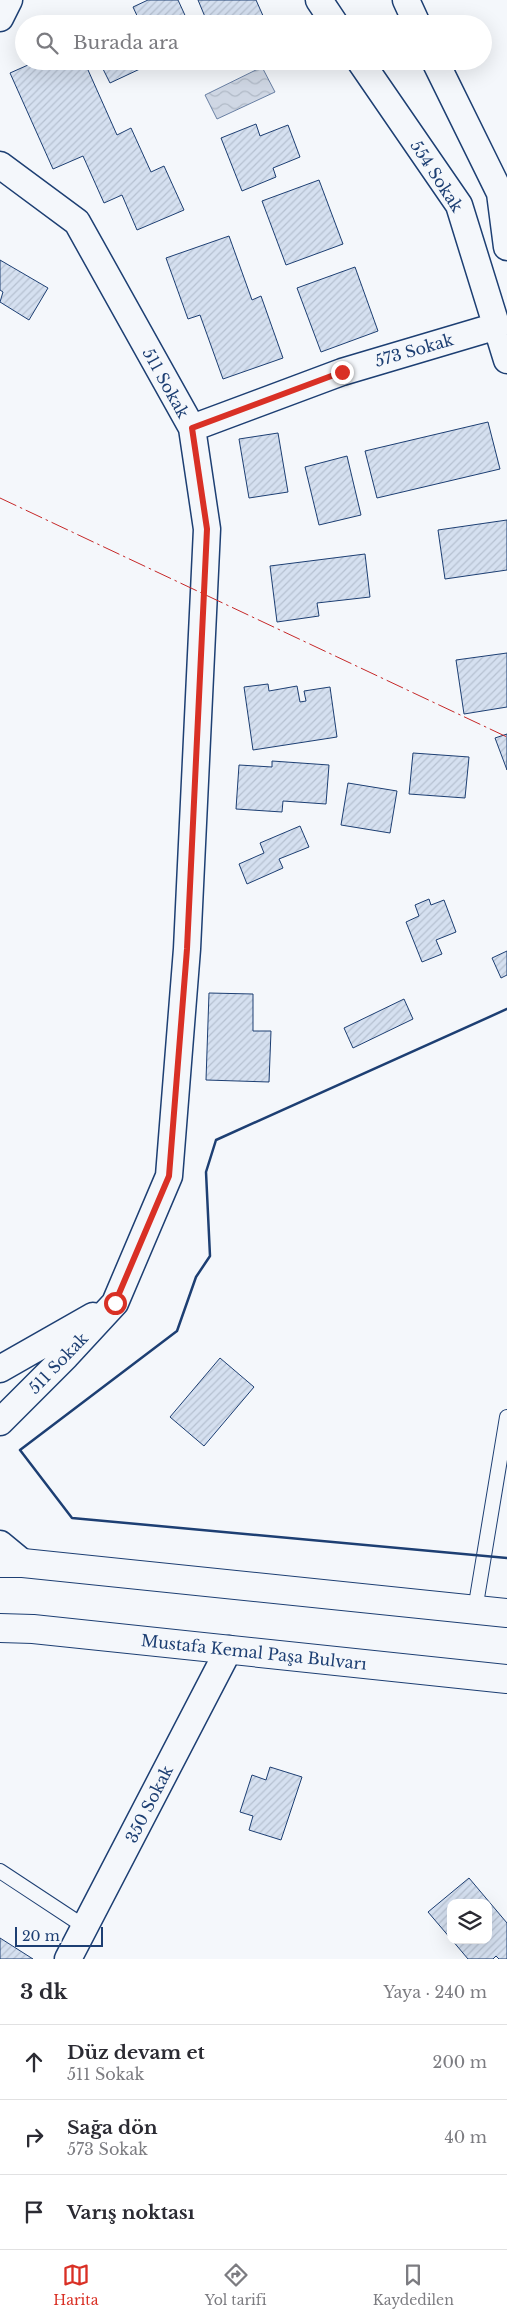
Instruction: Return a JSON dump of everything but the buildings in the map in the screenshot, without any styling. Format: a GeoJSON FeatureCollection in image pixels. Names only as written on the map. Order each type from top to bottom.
{"type":"FeatureCollection","features":[{"type":"Feature","properties":{"kind":"highway"},"geometry":{"type":"LineString","coordinates":[[12,1563],[507,1613]]}},
{"type":"Feature","properties":{"kind":"highway","name":"Mustafa Kemal Paşa Bulvarı"},"geometry":{"type":"LineString","coordinates":[[0,1628],[33,1628],[507,1679]]}},
{"type":"Feature","properties":{"kind":"street"},"geometry":{"type":"LineString","coordinates":[[0,18],[9,0]]}},
{"type":"Feature","properties":{"kind":"street"},"geometry":{"type":"LineString","coordinates":[[318,0],[329,15]]}},
{"type":"Feature","properties":{"kind":"street"},"geometry":{"type":"LineString","coordinates":[[406,0],[413,15]]}},
{"type":"Feature","properties":{"kind":"street","name":"554 Sokak"},"geometry":{"type":"LineString","coordinates":[[366,70],[459,205],[507,360]]}},
{"type":"Feature","properties":{"kind":"street"},"geometry":{"type":"LineString","coordinates":[[440,70],[500,193],[507,247]]}},
{"type":"Feature","properties":{"kind":"street","name":"511 Sokak"},"geometry":{"type":"LineString","coordinates":[[0,165],[77,222],[192,428],[207,529],[187,949],[169,1176],[115,1303],[66,1356],[0,1422]]}},
{"type":"Feature","properties":{"kind":"street","name":"573 Sokak"},"geometry":{"type":"LineString","coordinates":[[192,428],[342,372],[497,326]]}},
{"type":"Feature","properties":{"kind":"street","name":"511 Sokak"},"geometry":{"type":"LineString","coordinates":[[0,1369],[115,1303]]}},
{"type":"Feature","properties":{"kind":"street"},"geometry":{"type":"LineString","coordinates":[[0,1544],[12,1563]]}},
{"type":"Feature","properties":{"kind":"street","name":"350 Sokak"},"geometry":{"type":"LineString","coordinates":[[72,1958],[85,1927],[229,1649]]}},
{"type":"Feature","properties":{"kind":"lane"},"geometry":{"type":"LineString","coordinates":[[475,1610],[507,1417]]}},
{"type":"Feature","properties":{"kind":"lane"},"geometry":{"type":"LineString","coordinates":[[0,1871],[85,1927]]}},
{"type":"Feature","properties":{"kind":"water"},"geometry":{"type":"Polygon","coordinates":[[[256,70],[264,70],[275,92],[217,119],[205,95],[256,70]]]}},
{"type":"Feature","properties":{"kind":"wall"},"geometry":{"type":"LineString","coordinates":[[507,1009],[216,1140],[206,1172],[210,1256],[196,1277],[177,1331],[20,1450],[72,1518],[507,1558]]}},
{"type":"Feature","properties":{"kind":"power"},"geometry":{"type":"LineString","coordinates":[[0,498],[507,737]]}},
{"type":"Feature","properties":{"kind":"route"},"geometry":{"type":"LineString","coordinates":[[115,1303],[169,1176],[187,949],[207,529],[192,428],[342,372]]}}]}
